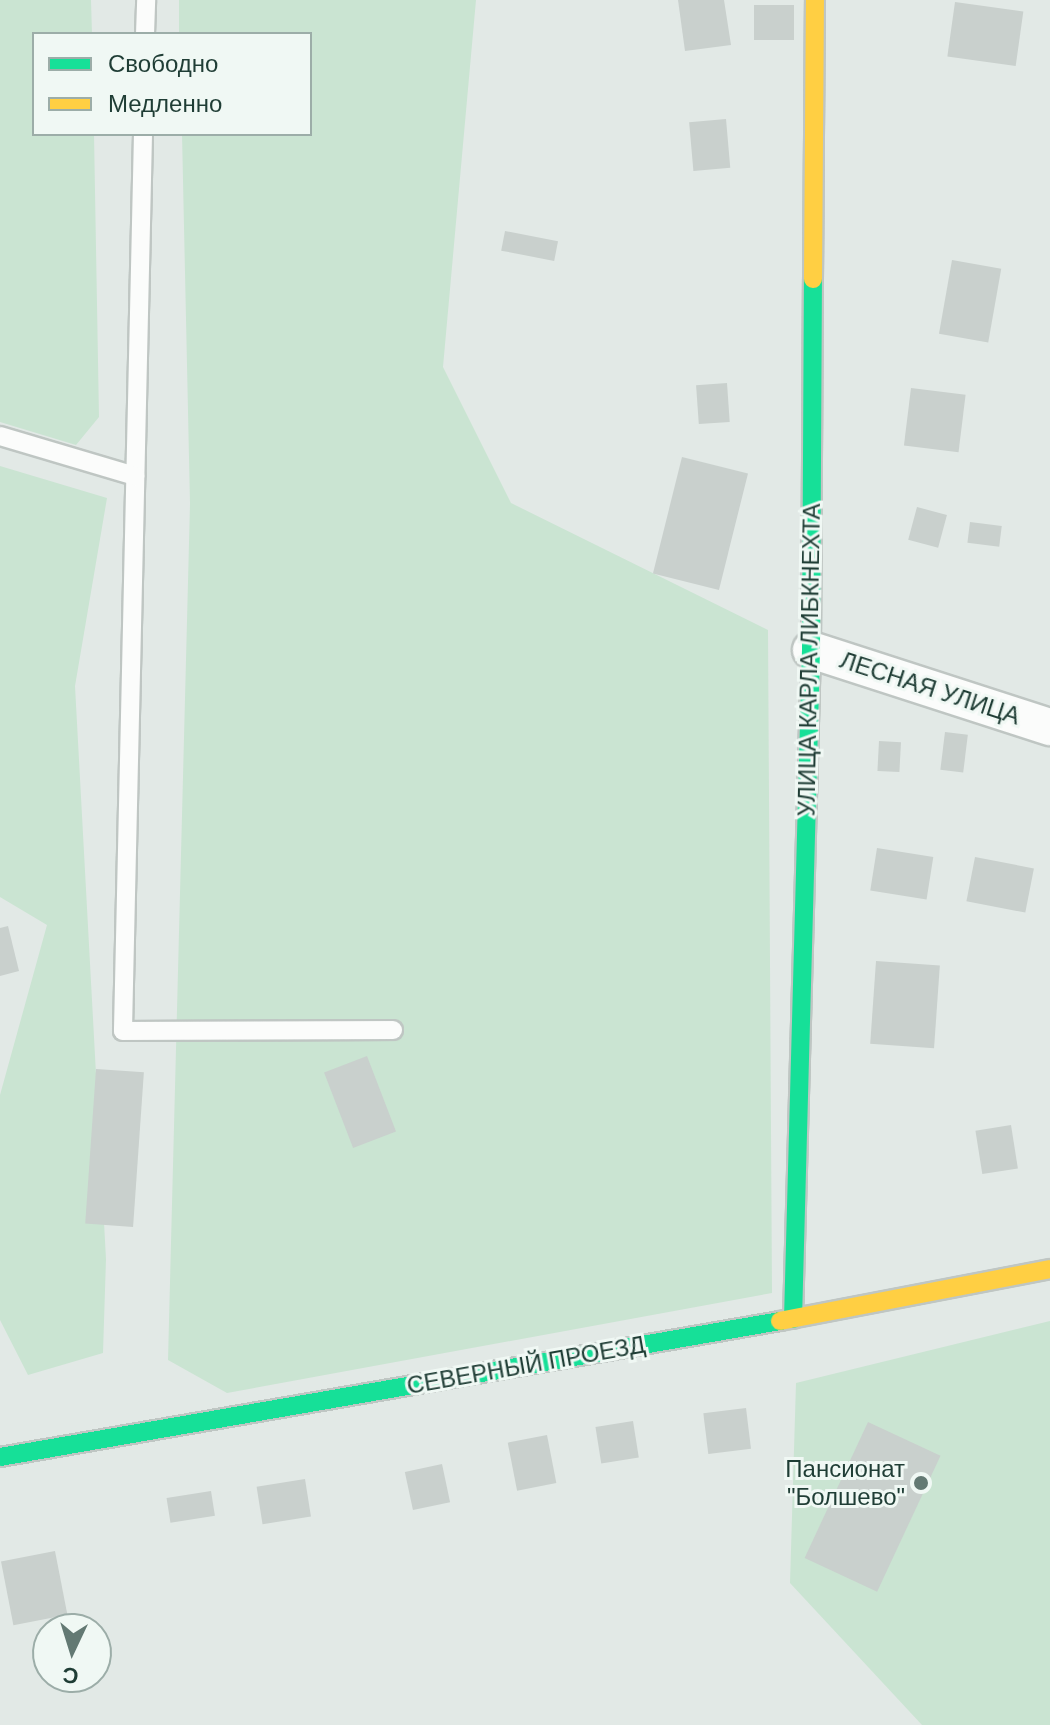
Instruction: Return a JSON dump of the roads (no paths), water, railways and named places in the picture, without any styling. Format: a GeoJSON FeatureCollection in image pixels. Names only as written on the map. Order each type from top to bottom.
{"type":"FeatureCollection","features":[{"type":"Feature","properties":{"kind":"street","name":"УЛИЦА КАРЛА ЛИБКНЕХТА"},"geometry":{"type":"LineString","coordinates":[[793,1319],[811,650],[815,0]]}},
{"type":"Feature","properties":{"kind":"street","name":"ЛЕСНАЯ УЛИЦА"},"geometry":{"type":"LineString","coordinates":[[811,650],[1050,727]]}},
{"type":"Feature","properties":{"kind":"street","name":"СЕВЕРНЫЙ ПРОЕЗД"},"geometry":{"type":"LineString","coordinates":[[0,1457],[793,1319],[1050,1269]]}},
{"type":"Feature","properties":{"kind":"lane"},"geometry":{"type":"LineString","coordinates":[[145,32],[146,0]]}},
{"type":"Feature","properties":{"kind":"lane"},"geometry":{"type":"LineString","coordinates":[[143,136],[123,1031],[393,1030]]}},
{"type":"Feature","properties":{"kind":"lane"},"geometry":{"type":"LineString","coordinates":[[0,436],[135,476]]}},
{"type":"Feature","properties":{"kind":"place","name":"Пансионат \"Болшево\""},"geometry":{"type":"Point","coordinates":[921,1483]}}]}
